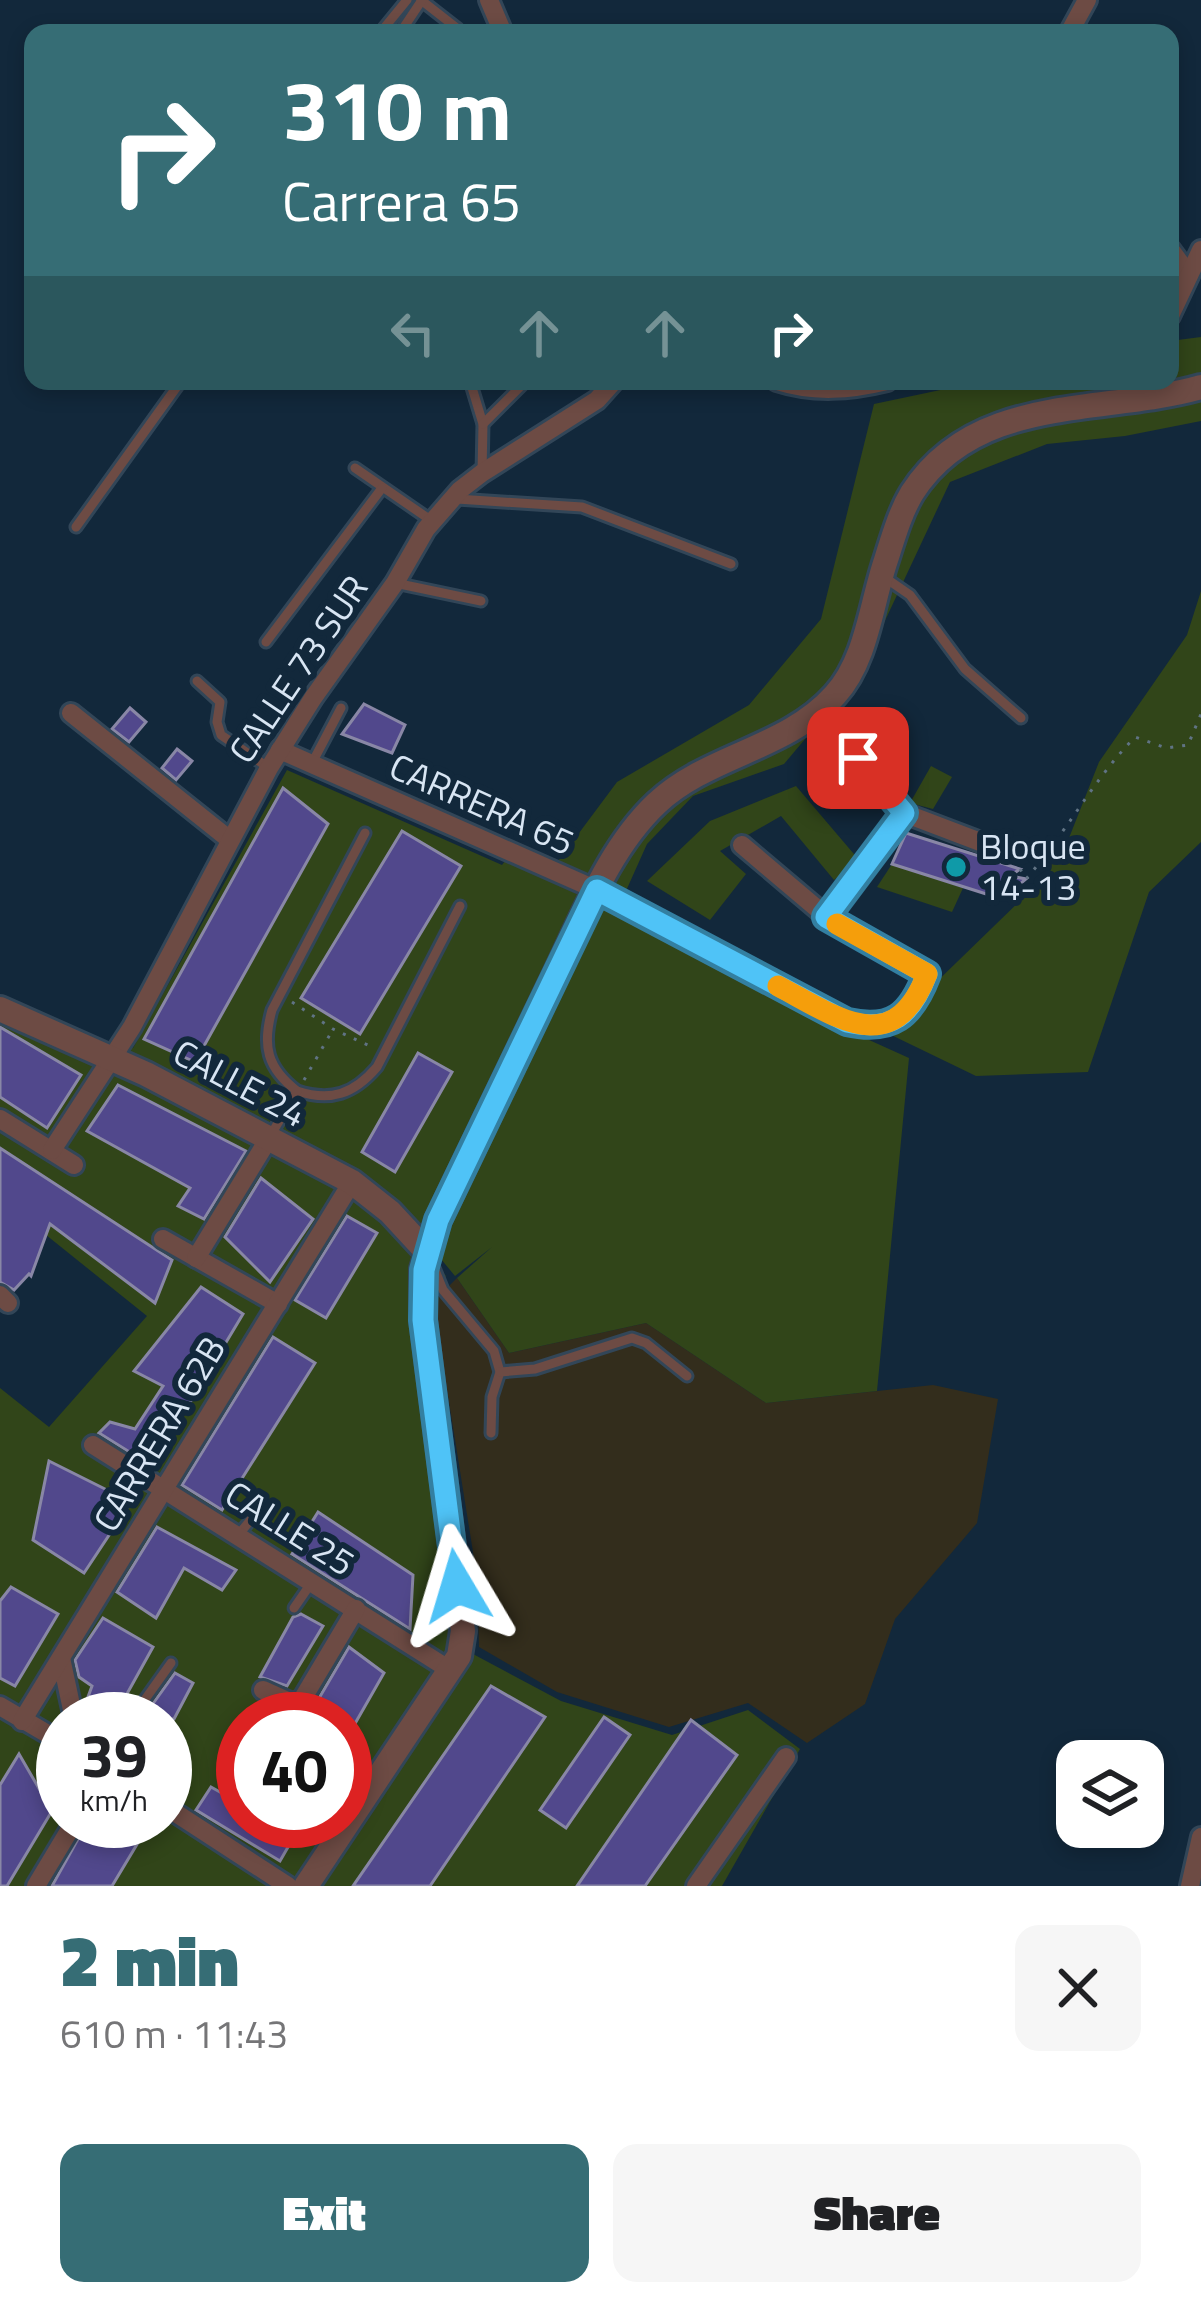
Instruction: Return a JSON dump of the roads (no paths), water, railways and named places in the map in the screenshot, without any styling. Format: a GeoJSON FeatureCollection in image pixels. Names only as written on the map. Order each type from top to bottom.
{"type":"FeatureCollection","features":[{"type":"Feature","properties":{"kind":"street"},"geometry":{"type":"LineString","coordinates":[[1179,297],[1201,250]]}},
{"type":"Feature","properties":{"kind":"street"},"geometry":{"type":"LineString","coordinates":[[1179,261],[1189,275]]}},
{"type":"Feature","properties":{"kind":"street"},"geometry":{"type":"LineString","coordinates":[[307,1886],[459,1656],[463,1631],[423,1320],[427,1252],[438,1220],[597,890],[634,828],[659,800],[808,721],[838,692],[859,654],[910,496],[928,471],[954,449],[993,427],[1032,413],[1201,387]]}},
{"type":"Feature","properties":{"kind":"street","name":"CALLE 73 SUR"},"geometry":{"type":"LineString","coordinates":[[52,1150],[112,1060],[268,768],[432,521],[482,473],[606,390]]}},
{"type":"Feature","properties":{"kind":"street"},"geometry":{"type":"LineString","coordinates":[[71,713],[230,840]]}},
{"type":"Feature","properties":{"kind":"street"},"geometry":{"type":"LineString","coordinates":[[835,730],[904,813],[1004,851]]}},
{"type":"Feature","properties":{"kind":"street","name":"CARRERA 65"},"geometry":{"type":"LineString","coordinates":[[280,750],[597,890],[847,1022],[872,1028],[899,1017],[918,998],[927,974],[826,917]]}},
{"type":"Feature","properties":{"kind":"street"},"geometry":{"type":"LineString","coordinates":[[742,845],[826,917],[904,813]]}},
{"type":"Feature","properties":{"kind":"street","name":"CALLE 24"},"geometry":{"type":"LineString","coordinates":[[0,1009],[112,1060],[352,1182],[390,1212],[427,1252]]}},
{"type":"Feature","properties":{"kind":"street"},"geometry":{"type":"LineString","coordinates":[[0,1119],[74,1165]]}},
{"type":"Feature","properties":{"kind":"street"},"geometry":{"type":"LineString","coordinates":[[196,1258],[269,1138]]}},
{"type":"Feature","properties":{"kind":"street","name":"CARRERA 62B"},"geometry":{"type":"LineString","coordinates":[[22,1720],[352,1182]]}},
{"type":"Feature","properties":{"kind":"street"},"geometry":{"type":"LineString","coordinates":[[164,1239],[278,1304]]}},
{"type":"Feature","properties":{"kind":"street","name":"CALLE 25"},"geometry":{"type":"LineString","coordinates":[[93,1445],[450,1670]]}},
{"type":"Feature","properties":{"kind":"street"},"geometry":{"type":"LineString","coordinates":[[263,1690],[283,1702],[294,1704],[303,1698],[356,1609]]}},
{"type":"Feature","properties":{"kind":"street"},"geometry":{"type":"LineString","coordinates":[[61,1658],[68,1692]]}},
{"type":"Feature","properties":{"kind":"street"},"geometry":{"type":"LineString","coordinates":[[0,1706],[36,1728]]}},
{"type":"Feature","properties":{"kind":"street"},"geometry":{"type":"LineString","coordinates":[[697,1886],[786,1757]]}},
{"type":"Feature","properties":{"kind":"street"},"geometry":{"type":"LineString","coordinates":[[192,1824],[288,1886]]}},
{"type":"Feature","properties":{"kind":"street"},"geometry":{"type":"LineString","coordinates":[[1190,1886],[1201,1837]]}},
{"type":"Feature","properties":{"kind":"street"},"geometry":{"type":"LineString","coordinates":[[36,1886],[59,1848]]}},
{"type":"Feature","properties":{"kind":"lane"},"geometry":{"type":"LineString","coordinates":[[387,24],[407,0]]}},
{"type":"Feature","properties":{"kind":"lane"},"geometry":{"type":"LineString","coordinates":[[421,0],[452,24]]}},
{"type":"Feature","properties":{"kind":"lane"},"geometry":{"type":"LineString","coordinates":[[76,526],[174,390]]}},
{"type":"Feature","properties":{"kind":"lane"},"geometry":{"type":"LineString","coordinates":[[473,390],[483,424],[482,473]]}},
{"type":"Feature","properties":{"kind":"lane"},"geometry":{"type":"LineString","coordinates":[[483,424],[517,390]]}},
{"type":"Feature","properties":{"kind":"lane"},"geometry":{"type":"LineString","coordinates":[[355,468],[432,521]]}},
{"type":"Feature","properties":{"kind":"lane"},"geometry":{"type":"LineString","coordinates":[[266,643],[382,488]]}},
{"type":"Feature","properties":{"kind":"lane"},"geometry":{"type":"LineString","coordinates":[[452,499],[582,507],[731,564]]}},
{"type":"Feature","properties":{"kind":"lane"},"geometry":{"type":"LineString","coordinates":[[881,575],[910,595],[965,669],[1021,718]]}},
{"type":"Feature","properties":{"kind":"lane"},"geometry":{"type":"LineString","coordinates":[[395,583],[481,602]]}},
{"type":"Feature","properties":{"kind":"lane"},"geometry":{"type":"LineString","coordinates":[[197,681],[220,702],[217,722],[221,735],[268,768]]}},
{"type":"Feature","properties":{"kind":"lane"},"geometry":{"type":"LineString","coordinates":[[311,765],[341,708]]}},
{"type":"Feature","properties":{"kind":"lane"},"geometry":{"type":"LineString","coordinates":[[365,833],[281,993],[266,1034],[276,1075],[318,1098],[361,1085],[385,1052],[460,905]]}},
{"type":"Feature","properties":{"kind":"lane"},"geometry":{"type":"LineString","coordinates":[[269,1138],[298,1090]]}},
{"type":"Feature","properties":{"kind":"lane"},"geometry":{"type":"LineString","coordinates":[[427,1252],[443,1291],[494,1351],[500,1372],[492,1397],[490,1433]]}},
{"type":"Feature","properties":{"kind":"lane"},"geometry":{"type":"LineString","coordinates":[[500,1372],[535,1369],[632,1338],[646,1343],[687,1376]]}},
{"type":"Feature","properties":{"kind":"lane"},"geometry":{"type":"LineString","coordinates":[[239,1534],[259,1510]]}},
{"type":"Feature","properties":{"kind":"lane"},"geometry":{"type":"LineString","coordinates":[[294,1608],[312,1582]]}},
{"type":"Feature","properties":{"kind":"lane"},"geometry":{"type":"LineString","coordinates":[[150,1692],[171,1663]]}},
{"type":"Feature","properties":{"kind":"place","name":"Bloque 14-13"},"geometry":{"type":"Point","coordinates":[956,867]}}]}
